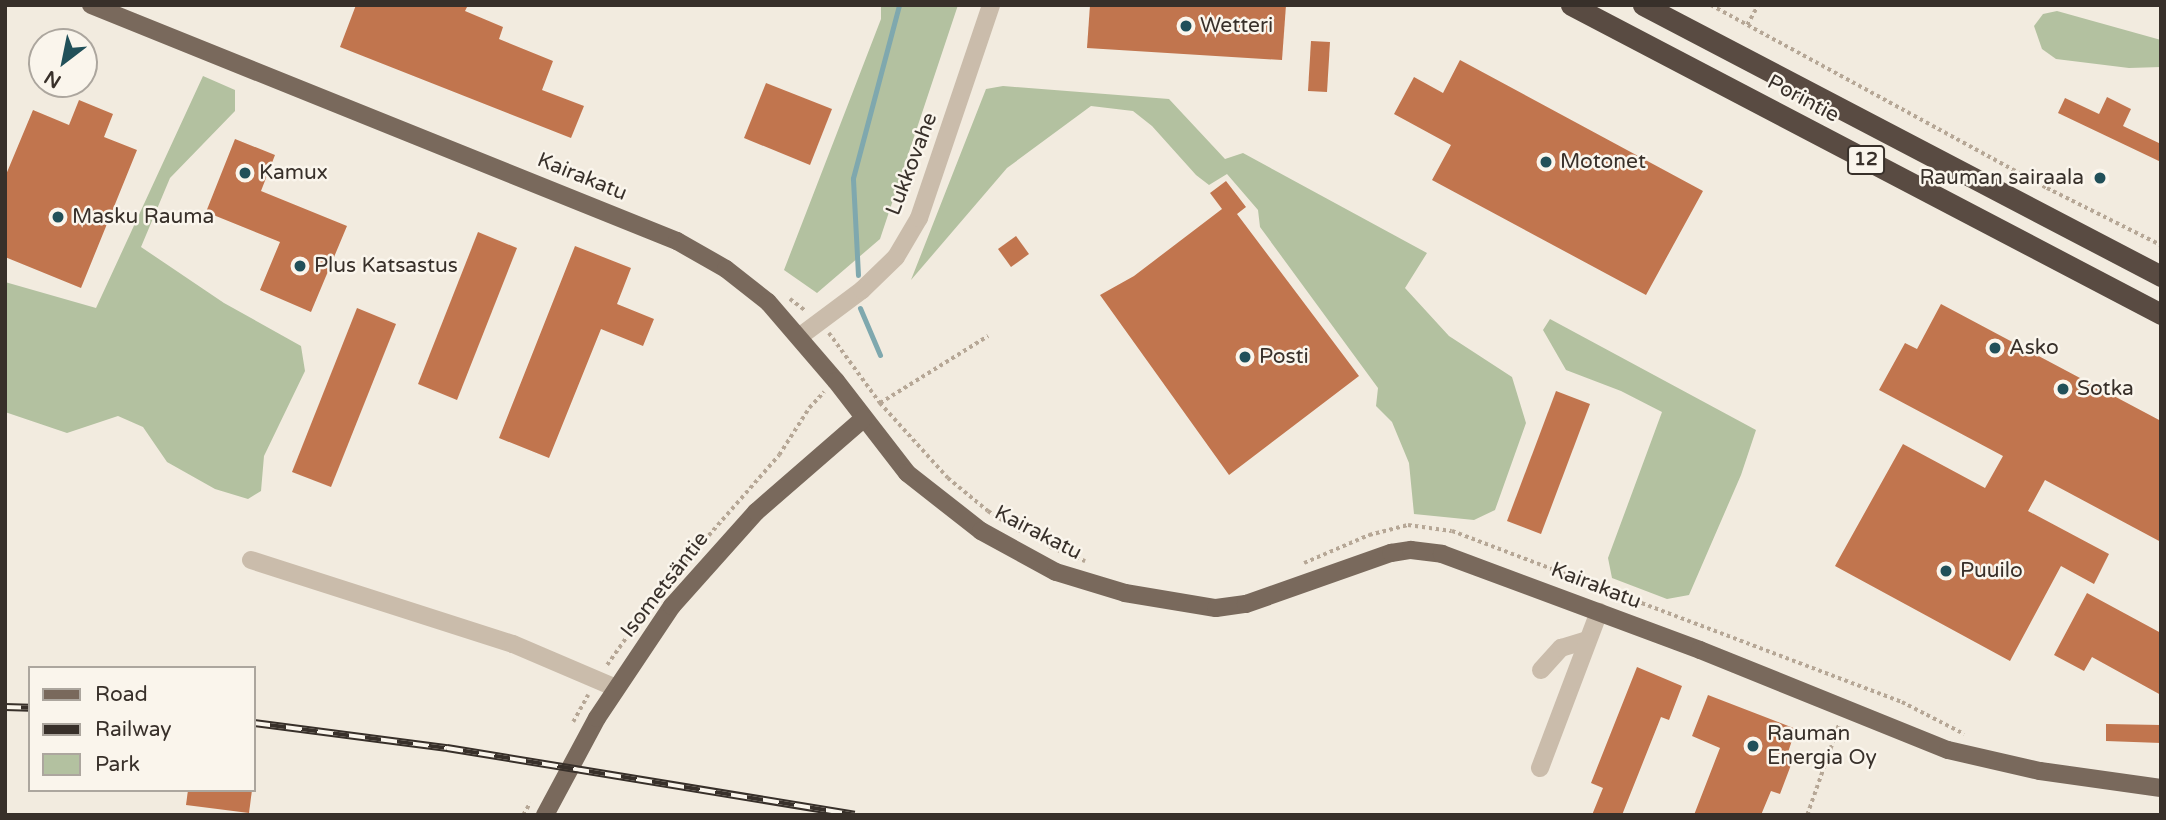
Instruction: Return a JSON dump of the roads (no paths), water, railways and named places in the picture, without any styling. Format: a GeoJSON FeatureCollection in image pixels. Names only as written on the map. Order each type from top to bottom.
{"type":"FeatureCollection","features":[{"type":"Feature","properties":{"kind":"highway","name":"Porintie"},"geometry":{"type":"LineString","coordinates":[[1571,5],[2161,314]]}},
{"type":"Feature","properties":{"kind":"highway","name":"Porintie"},"geometry":{"type":"LineString","coordinates":[[1643,5],[2161,276]]}},
{"type":"Feature","properties":{"kind":"main road","name":"Kairakatu"},"geometry":{"type":"LineString","coordinates":[[91,5],[677,241],[737,278],[768,302],[907,473],[981,531],[1056,572],[1125,593],[1216,608],[1246,604],[1391,553],[1411,550],[1442,554],[1599,612],[1948,750],[2040,771],[2161,788]]}},
{"type":"Feature","properties":{"kind":"main road","name":"Isometsäntie"},"geometry":{"type":"LineString","coordinates":[[545,815],[616,688],[672,607],[724,546],[793,478],[863,419]]}},
{"type":"Feature","properties":{"kind":"street","name":"Lukkovahe"},"geometry":{"type":"LineString","coordinates":[[799,337],[862,290],[896,257],[919,218],[991,5]]}},
{"type":"Feature","properties":{"kind":"street"},"geometry":{"type":"LineString","coordinates":[[251,560],[513,644],[616,688]]}},
{"type":"Feature","properties":{"kind":"street"},"geometry":{"type":"LineString","coordinates":[[1540,768],[1599,612]]}},
{"type":"Feature","properties":{"kind":"street"},"geometry":{"type":"LineString","coordinates":[[1541,670],[1561,648],[1588,640]]}},
{"type":"Feature","properties":{"kind":"waterway"},"geometry":{"type":"LineString","coordinates":[[858,275],[853,178],[899,5]]}},
{"type":"Feature","properties":{"kind":"waterway"},"geometry":{"type":"LineString","coordinates":[[860,308],[880,355]]}},
{"type":"Feature","properties":{"kind":"railway"},"geometry":{"type":"LineString","coordinates":[[5,707],[28,708]]}},
{"type":"Feature","properties":{"kind":"railway"},"geometry":{"type":"LineString","coordinates":[[256,723],[447,748],[855,815]]}},
{"type":"Feature","properties":{"kind":"place","name":"Wetteri"},"geometry":{"type":"Point","coordinates":[1186,26]}},
{"type":"Feature","properties":{"kind":"place","name":"Motonet"},"geometry":{"type":"Point","coordinates":[1546,162]}},
{"type":"Feature","properties":{"kind":"place","name":"Kamux"},"geometry":{"type":"Point","coordinates":[245,173]}},
{"type":"Feature","properties":{"kind":"place","name":"Rauman sairaala"},"geometry":{"type":"Point","coordinates":[2100,178]}},
{"type":"Feature","properties":{"kind":"place","name":"Masku Rauma"},"geometry":{"type":"Point","coordinates":[58,217]}},
{"type":"Feature","properties":{"kind":"place","name":"Plus Katsastus"},"geometry":{"type":"Point","coordinates":[300,266]}},
{"type":"Feature","properties":{"kind":"place","name":"Asko"},"geometry":{"type":"Point","coordinates":[1995,348]}},
{"type":"Feature","properties":{"kind":"place","name":"Posti"},"geometry":{"type":"Point","coordinates":[1245,357]}},
{"type":"Feature","properties":{"kind":"place","name":"Sotka"},"geometry":{"type":"Point","coordinates":[2063,389]}},
{"type":"Feature","properties":{"kind":"place","name":"Puuilo"},"geometry":{"type":"Point","coordinates":[1946,571]}},
{"type":"Feature","properties":{"kind":"place","name":"Rauman Energia Oy"},"geometry":{"type":"Point","coordinates":[1753,746]}}]}
